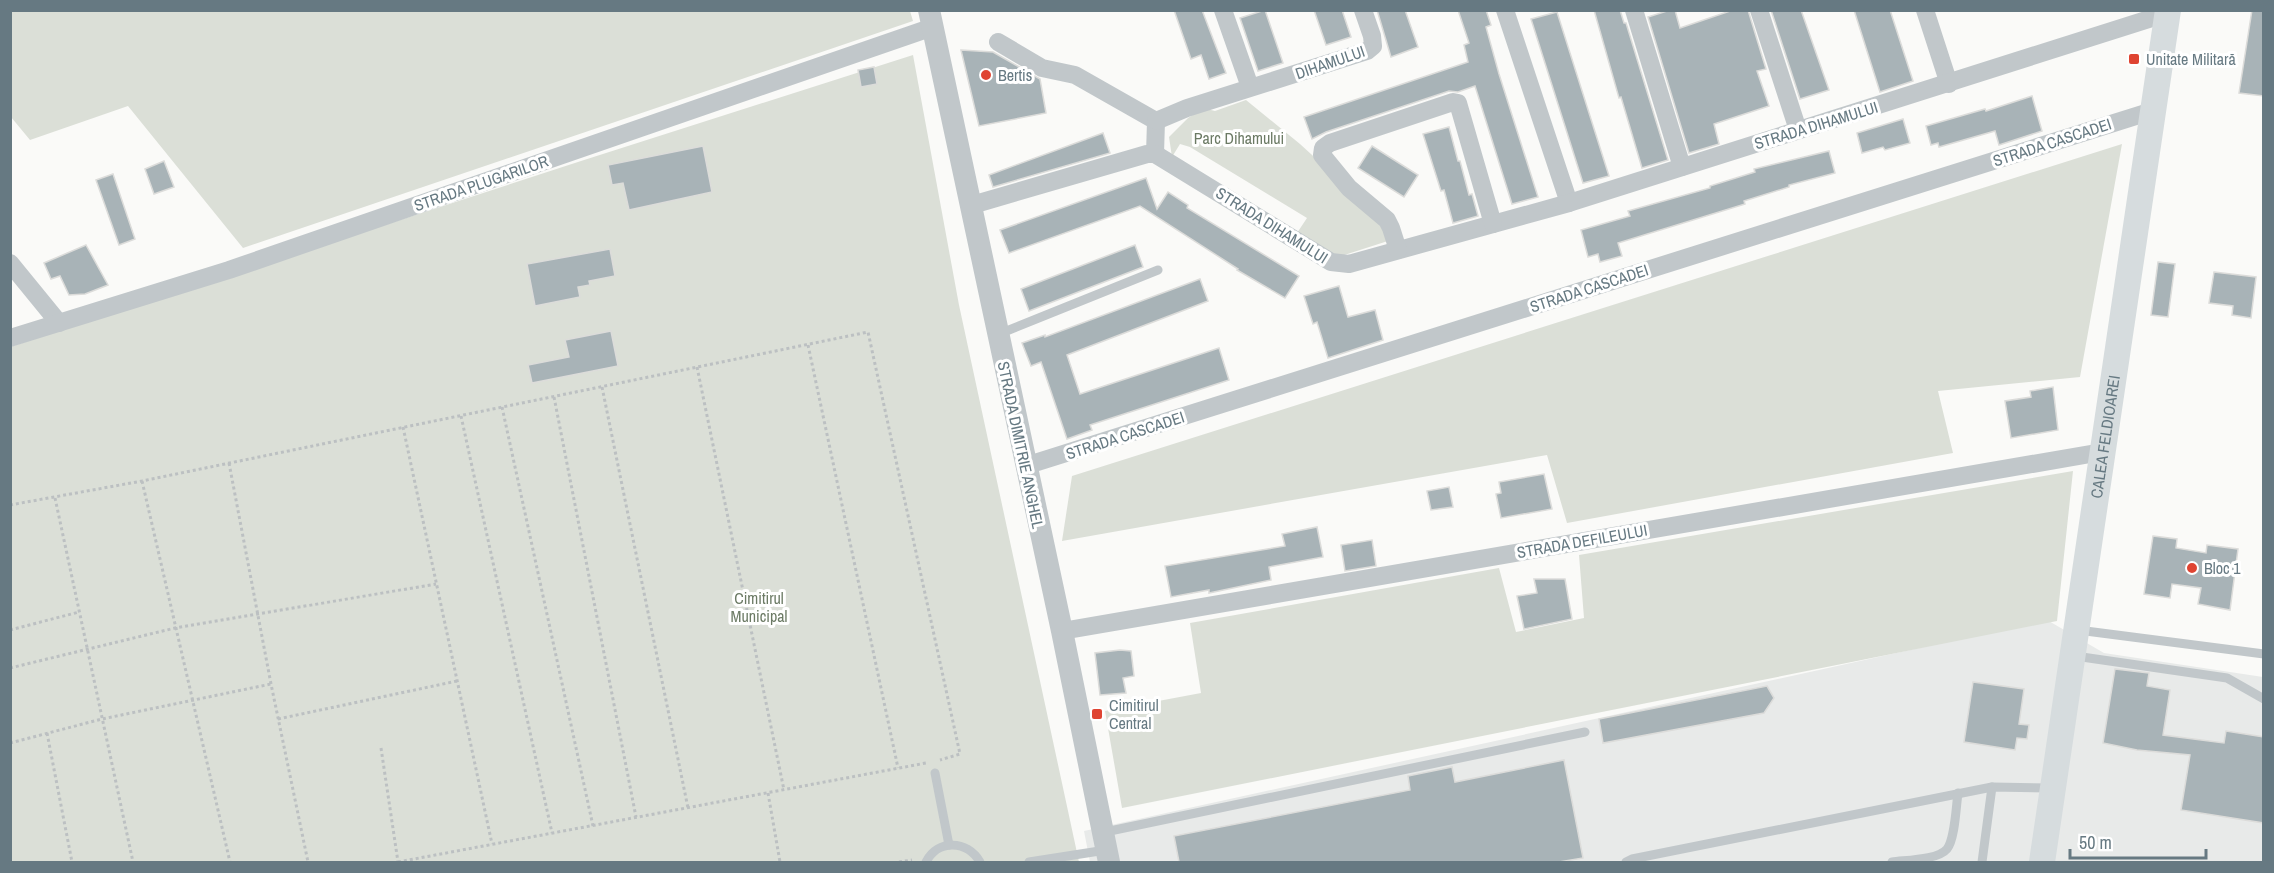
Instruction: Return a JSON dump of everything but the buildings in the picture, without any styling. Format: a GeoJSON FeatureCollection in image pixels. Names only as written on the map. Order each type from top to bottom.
{"type":"FeatureCollection","features":[{"type":"Feature","properties":{"kind":"main road","name":"CALEA FELDIOAREI"},"geometry":{"type":"LineString","coordinates":[[2042,862],[2168,12]]}},
{"type":"Feature","properties":{"kind":"street"},"geometry":{"type":"LineString","coordinates":[[1222,10],[1250,87]]}},
{"type":"Feature","properties":{"kind":"street","name":"DIHAMULUI"},"geometry":{"type":"LineString","coordinates":[[1156,121],[1250,87],[1367,51],[1373,46],[1363,10]]}},
{"type":"Feature","properties":{"kind":"street"},"geometry":{"type":"LineString","coordinates":[[1505,10],[1569,203]]}},
{"type":"Feature","properties":{"kind":"street"},"geometry":{"type":"LineString","coordinates":[[1634,10],[1682,167]]}},
{"type":"Feature","properties":{"kind":"street"},"geometry":{"type":"LineString","coordinates":[[1758,10],[1798,130]]}},
{"type":"Feature","properties":{"kind":"street"},"geometry":{"type":"LineString","coordinates":[[1925,10],[1949,84]]}},
{"type":"Feature","properties":{"kind":"street","name":"STRADA DIHAMULUI"},"geometry":{"type":"LineString","coordinates":[[1155,154],[1331,262],[1349,264],[1569,203],[1949,84],[2168,12]]}},
{"type":"Feature","properties":{"kind":"street","name":"STRADA DIMITRIE ANGHEL"},"geometry":{"type":"LineString","coordinates":[[931,19],[1062,631],[1105,848]]}},
{"type":"Feature","properties":{"kind":"street","name":"STRADA PLUGARILOR"},"geometry":{"type":"LineString","coordinates":[[10,338],[229,270],[931,19]]}},
{"type":"Feature","properties":{"kind":"street"},"geometry":{"type":"LineString","coordinates":[[972,205],[1147,154],[1155,154],[1156,121],[1075,75],[1042,68],[999,42]]}},
{"type":"Feature","properties":{"kind":"street"},"geometry":{"type":"LineString","coordinates":[[1398,250],[1392,228],[1387,220],[1349,188],[1322,155],[1323,148],[1330,143],[1453,102],[1458,103],[1493,224]]}},
{"type":"Feature","properties":{"kind":"street","name":"STRADA CASCADEI"},"geometry":{"type":"LineString","coordinates":[[1025,466],[2152,111]]}},
{"type":"Feature","properties":{"kind":"street"},"geometry":{"type":"LineString","coordinates":[[10,263],[59,323]]}},
{"type":"Feature","properties":{"kind":"street","name":"STRADA DEFILEULUI"},"geometry":{"type":"LineString","coordinates":[[1062,631],[2102,452]]}},
{"type":"Feature","properties":{"kind":"lane"},"geometry":{"type":"LineString","coordinates":[[997,335],[1158,270]]}},
{"type":"Feature","properties":{"kind":"lane"},"geometry":{"type":"LineString","coordinates":[[2076,630],[2264,654]]}},
{"type":"Feature","properties":{"kind":"lane"},"geometry":{"type":"LineString","coordinates":[[2072,655],[2227,678],[2264,699]]}},
{"type":"Feature","properties":{"kind":"lane"},"geometry":{"type":"LineString","coordinates":[[1029,862],[1105,848],[1586,732]]}},
{"type":"Feature","properties":{"kind":"lane"},"geometry":{"type":"LineString","coordinates":[[935,773],[949,845]]}},
{"type":"Feature","properties":{"kind":"lane"},"geometry":{"type":"LineString","coordinates":[[1982,862],[1992,787]]}},
{"type":"Feature","properties":{"kind":"lane"},"geometry":{"type":"LineString","coordinates":[[1626,862],[1992,787],[2053,788]]}},
{"type":"Feature","properties":{"kind":"lane"},"geometry":{"type":"LineString","coordinates":[[1892,862],[1936,856],[1947,849],[1952,835],[1958,794]]}},
{"type":"Feature","properties":{"kind":"lane"},"geometry":{"type":"LineString","coordinates":[[926,862],[932,853],[949,845],[967,848],[980,862]]}},
{"type":"Feature","properties":{"kind":"path"},"geometry":{"type":"LineString","coordinates":[[10,505],[142,481],[868,332],[960,754],[784,790],[397,862],[381,748]]}},
{"type":"Feature","properties":{"kind":"path"},"geometry":{"type":"LineString","coordinates":[[808,344],[898,768]]}},
{"type":"Feature","properties":{"kind":"path"},"geometry":{"type":"LineString","coordinates":[[697,367],[784,790]]}},
{"type":"Feature","properties":{"kind":"path"},"geometry":{"type":"LineString","coordinates":[[602,387],[688,808]]}},
{"type":"Feature","properties":{"kind":"path"},"geometry":{"type":"LineString","coordinates":[[554,396],[636,817]]}},
{"type":"Feature","properties":{"kind":"path"},"geometry":{"type":"LineString","coordinates":[[502,407],[592,826]]}},
{"type":"Feature","properties":{"kind":"path"},"geometry":{"type":"LineString","coordinates":[[461,416],[552,833]]}},
{"type":"Feature","properties":{"kind":"path"},"geometry":{"type":"LineString","coordinates":[[403,427],[492,844]]}},
{"type":"Feature","properties":{"kind":"path"},"geometry":{"type":"LineString","coordinates":[[229,463],[308,862]]}},
{"type":"Feature","properties":{"kind":"path"},"geometry":{"type":"LineString","coordinates":[[142,481],[230,862]]}},
{"type":"Feature","properties":{"kind":"path"},"geometry":{"type":"LineString","coordinates":[[55,497],[133,862]]}},
{"type":"Feature","properties":{"kind":"path"},"geometry":{"type":"LineString","coordinates":[[10,668],[175,628],[436,584]]}},
{"type":"Feature","properties":{"kind":"path"},"geometry":{"type":"LineString","coordinates":[[10,630],[79,612]]}},
{"type":"Feature","properties":{"kind":"path"},"geometry":{"type":"LineString","coordinates":[[278,719],[457,681]]}},
{"type":"Feature","properties":{"kind":"path"},"geometry":{"type":"LineString","coordinates":[[10,743],[102,719],[271,684]]}},
{"type":"Feature","properties":{"kind":"path"},"geometry":{"type":"LineString","coordinates":[[47,734],[72,862]]}},
{"type":"Feature","properties":{"kind":"path"},"geometry":{"type":"LineString","coordinates":[[768,793],[780,862]]}},
{"type":"Feature","properties":{"kind":"shaded area"},"geometry":{"type":"Polygon","coordinates":[[[2047,620],[2104,653],[2263,677],[2263,862],[1090,862],[1084,831],[2047,620]]]}},
{"type":"Feature","properties":{"kind":"green space"},"geometry":{"type":"Polygon","coordinates":[[[11,11],[910,11],[913,21],[243,248],[128,106],[30,140],[11,117],[11,11]]]}},
{"type":"Feature","properties":{"kind":"green space","name":"Cimitirul Municipal"},"geometry":{"type":"Polygon","coordinates":[[[913,55],[959,305],[1079,862],[11,862],[10,347],[913,55]]]}},
{"type":"Feature","properties":{"kind":"green space","name":"Parc Dihamului"},"geometry":{"type":"Polygon","coordinates":[[[1246,100],[1300,144],[1370,208],[1391,240],[1335,258],[1297,233],[1307,218],[1190,147],[1180,144],[1172,157],[1169,137],[1188,118],[1203,108],[1215,111],[1246,100]]]}},
{"type":"Feature","properties":{"kind":"green space"},"geometry":{"type":"Polygon","coordinates":[[[2122,144],[2080,377],[1938,391],[1953,453],[1567,523],[1547,455],[1062,541],[1072,476],[2122,144]]]}},
{"type":"Feature","properties":{"kind":"green space"},"geometry":{"type":"Polygon","coordinates":[[[2073,471],[2057,621],[1122,808],[1105,711],[1201,693],[1190,623],[1499,568],[1516,632],[1584,618],[1579,555],[2073,471]]]}},
{"type":"Feature","properties":{"kind":"place","name":"Unitate Militară"},"geometry":{"type":"Point","coordinates":[2134,59]}},
{"type":"Feature","properties":{"kind":"place","name":"Bertis"},"geometry":{"type":"Point","coordinates":[986,75]}},
{"type":"Feature","properties":{"kind":"place","name":"Bloc 1"},"geometry":{"type":"Point","coordinates":[2192,568]}},
{"type":"Feature","properties":{"kind":"place","name":"Cimitirul Central"},"geometry":{"type":"Point","coordinates":[1097,714]}}]}
